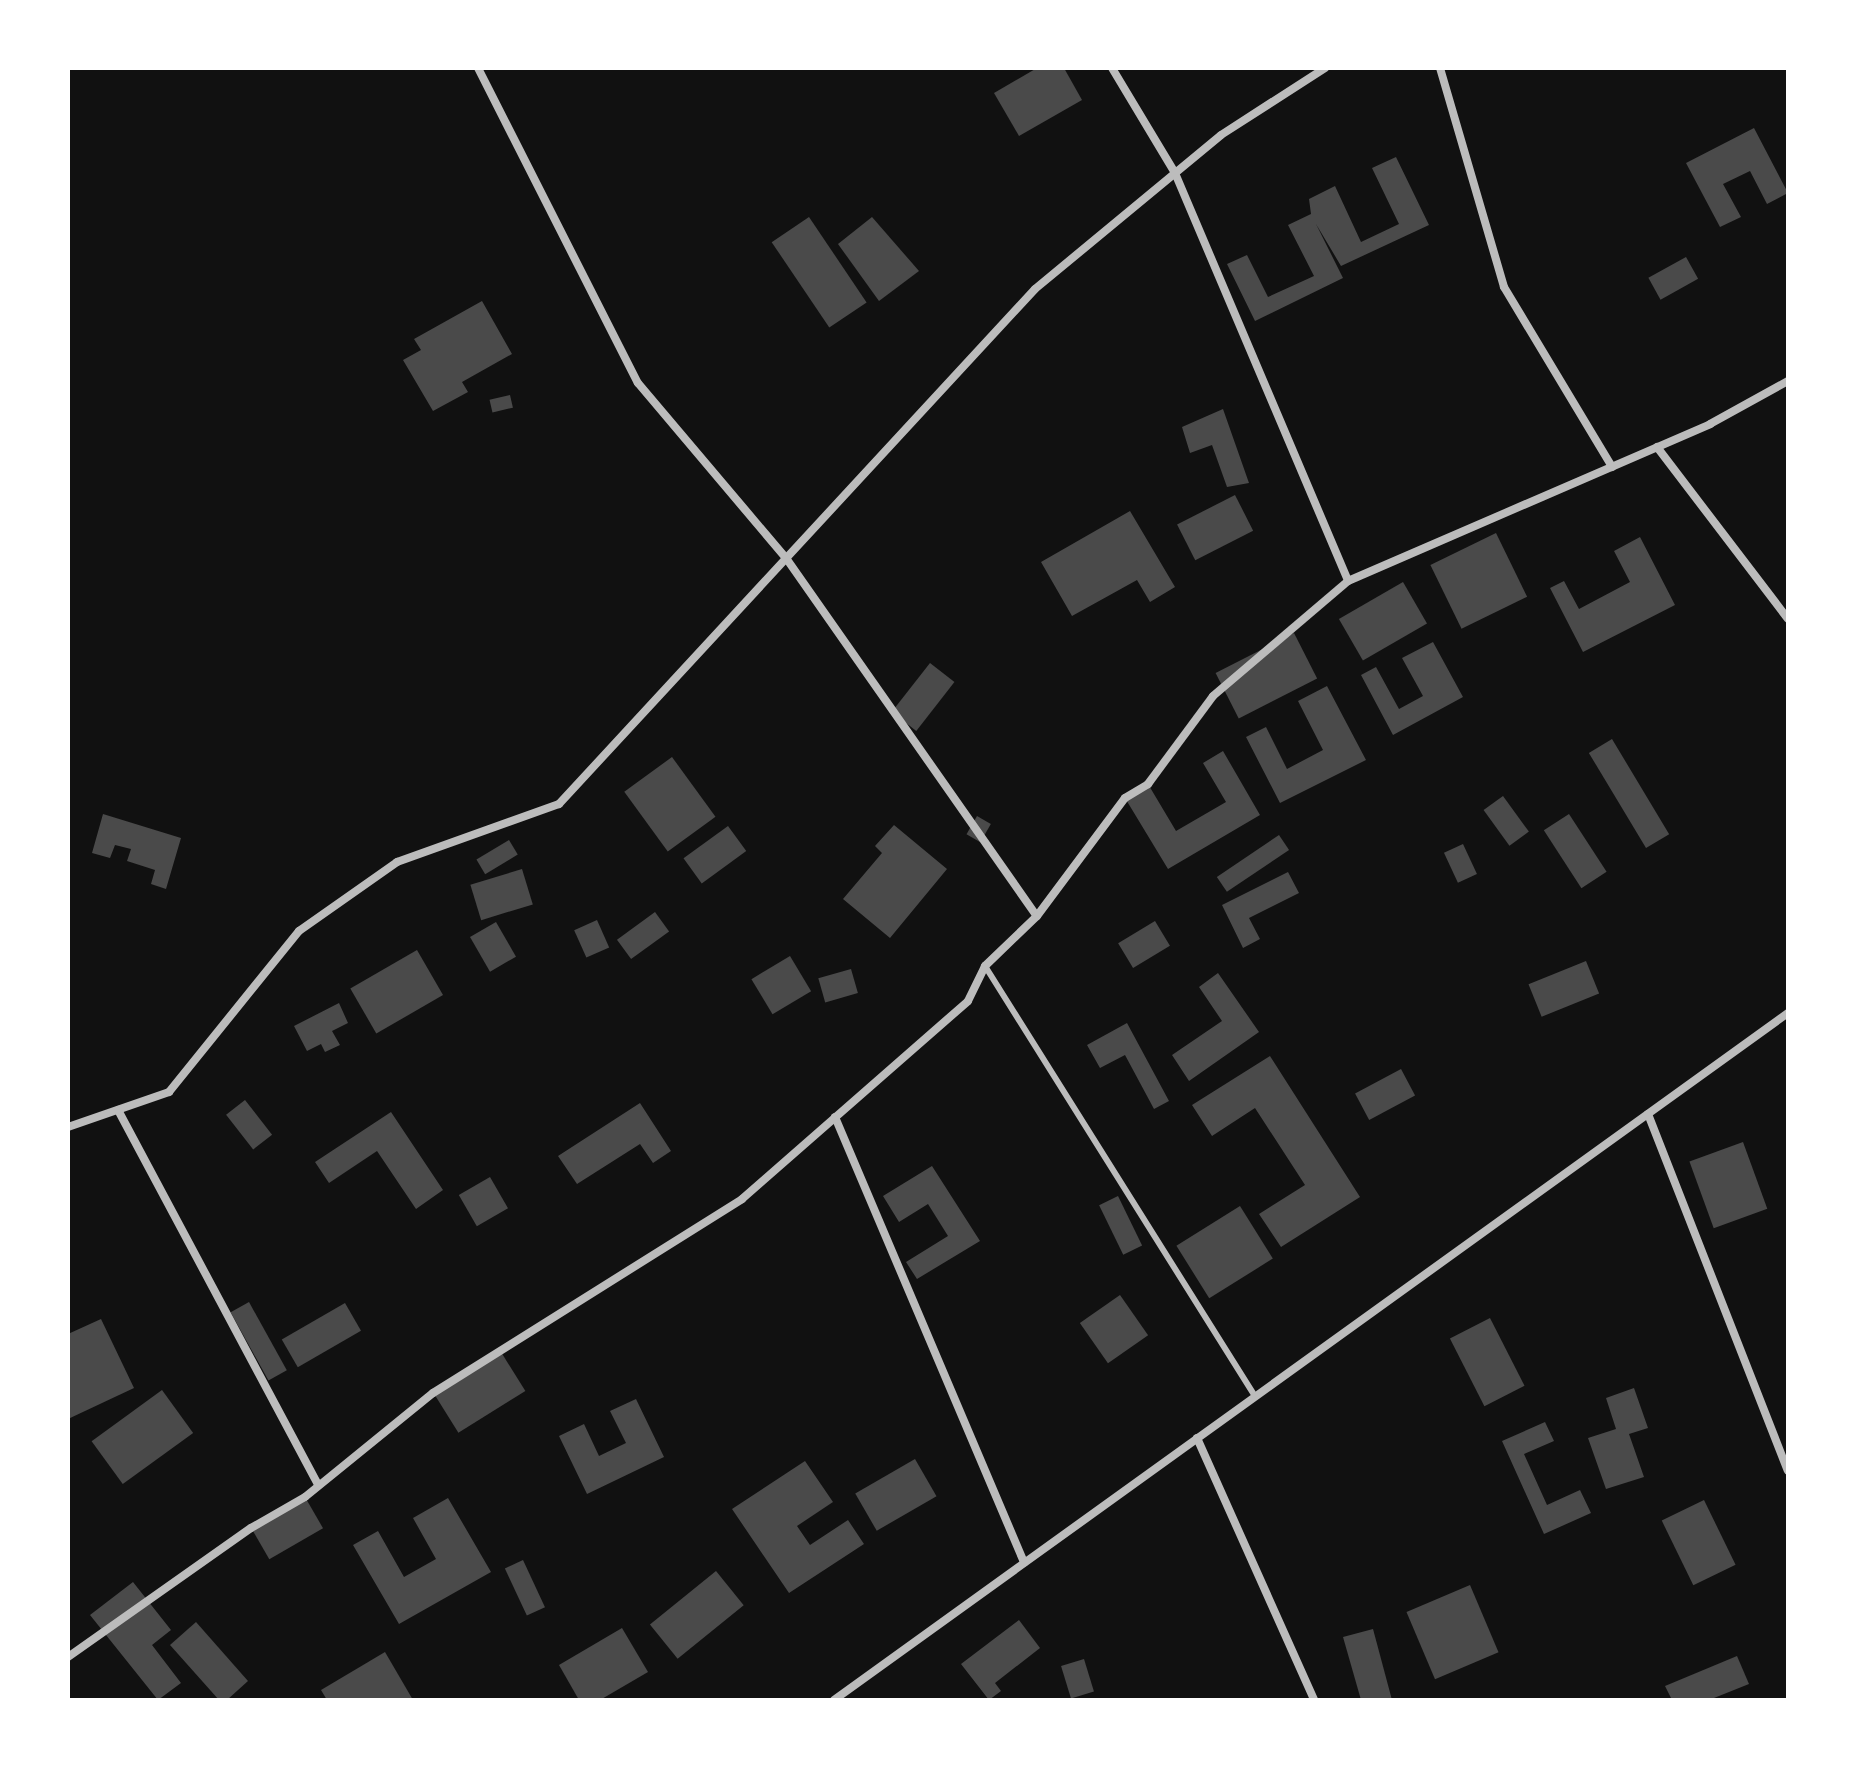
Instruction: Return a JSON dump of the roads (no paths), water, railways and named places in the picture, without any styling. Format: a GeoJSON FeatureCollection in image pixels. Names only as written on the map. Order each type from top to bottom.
{"type":"FeatureCollection","features":[{"type":"Feature","properties":{"kind":"street"},"geometry":{"type":"LineString","coordinates":[[478,68],[638,383],[786,558],[1037,916]]}},
{"type":"Feature","properties":{"kind":"street"},"geometry":{"type":"LineString","coordinates":[[1112,68],[1175,173],[1348,581]]}},
{"type":"Feature","properties":{"kind":"street"},"geometry":{"type":"LineString","coordinates":[[68,1127],[169,1092],[299,931],[397,862],[559,804],[1035,289],[1221,135],[1325,68]]}},
{"type":"Feature","properties":{"kind":"street"},"geometry":{"type":"LineString","coordinates":[[1440,68],[1504,287],[1612,467]]}},
{"type":"Feature","properties":{"kind":"street"},"geometry":{"type":"LineString","coordinates":[[68,1657],[318,1485],[433,1393],[742,1199],[968,1001],[985,966],[1037,916],[1125,798],[1148,784],[1213,696],[1348,581],[1657,447],[1788,381]]}},
{"type":"Feature","properties":{"kind":"street"},"geometry":{"type":"LineString","coordinates":[[1657,447],[1788,619]]}},
{"type":"Feature","properties":{"kind":"street"},"geometry":{"type":"LineString","coordinates":[[834,1700],[1197,1438],[1253,1393],[1788,1013]]}},
{"type":"Feature","properties":{"kind":"street"},"geometry":{"type":"LineString","coordinates":[[118,1110],[318,1485]]}},
{"type":"Feature","properties":{"kind":"street"},"geometry":{"type":"LineString","coordinates":[[1648,1114],[1788,1471]]}},
{"type":"Feature","properties":{"kind":"street"},"geometry":{"type":"LineString","coordinates":[[835,1117],[1024,1563]]}},
{"type":"Feature","properties":{"kind":"street"},"geometry":{"type":"LineString","coordinates":[[1197,1438],[1314,1700]]}},
{"type":"Feature","properties":{"kind":"lane"},"geometry":{"type":"LineString","coordinates":[[985,966],[1253,1393]]}}]}
